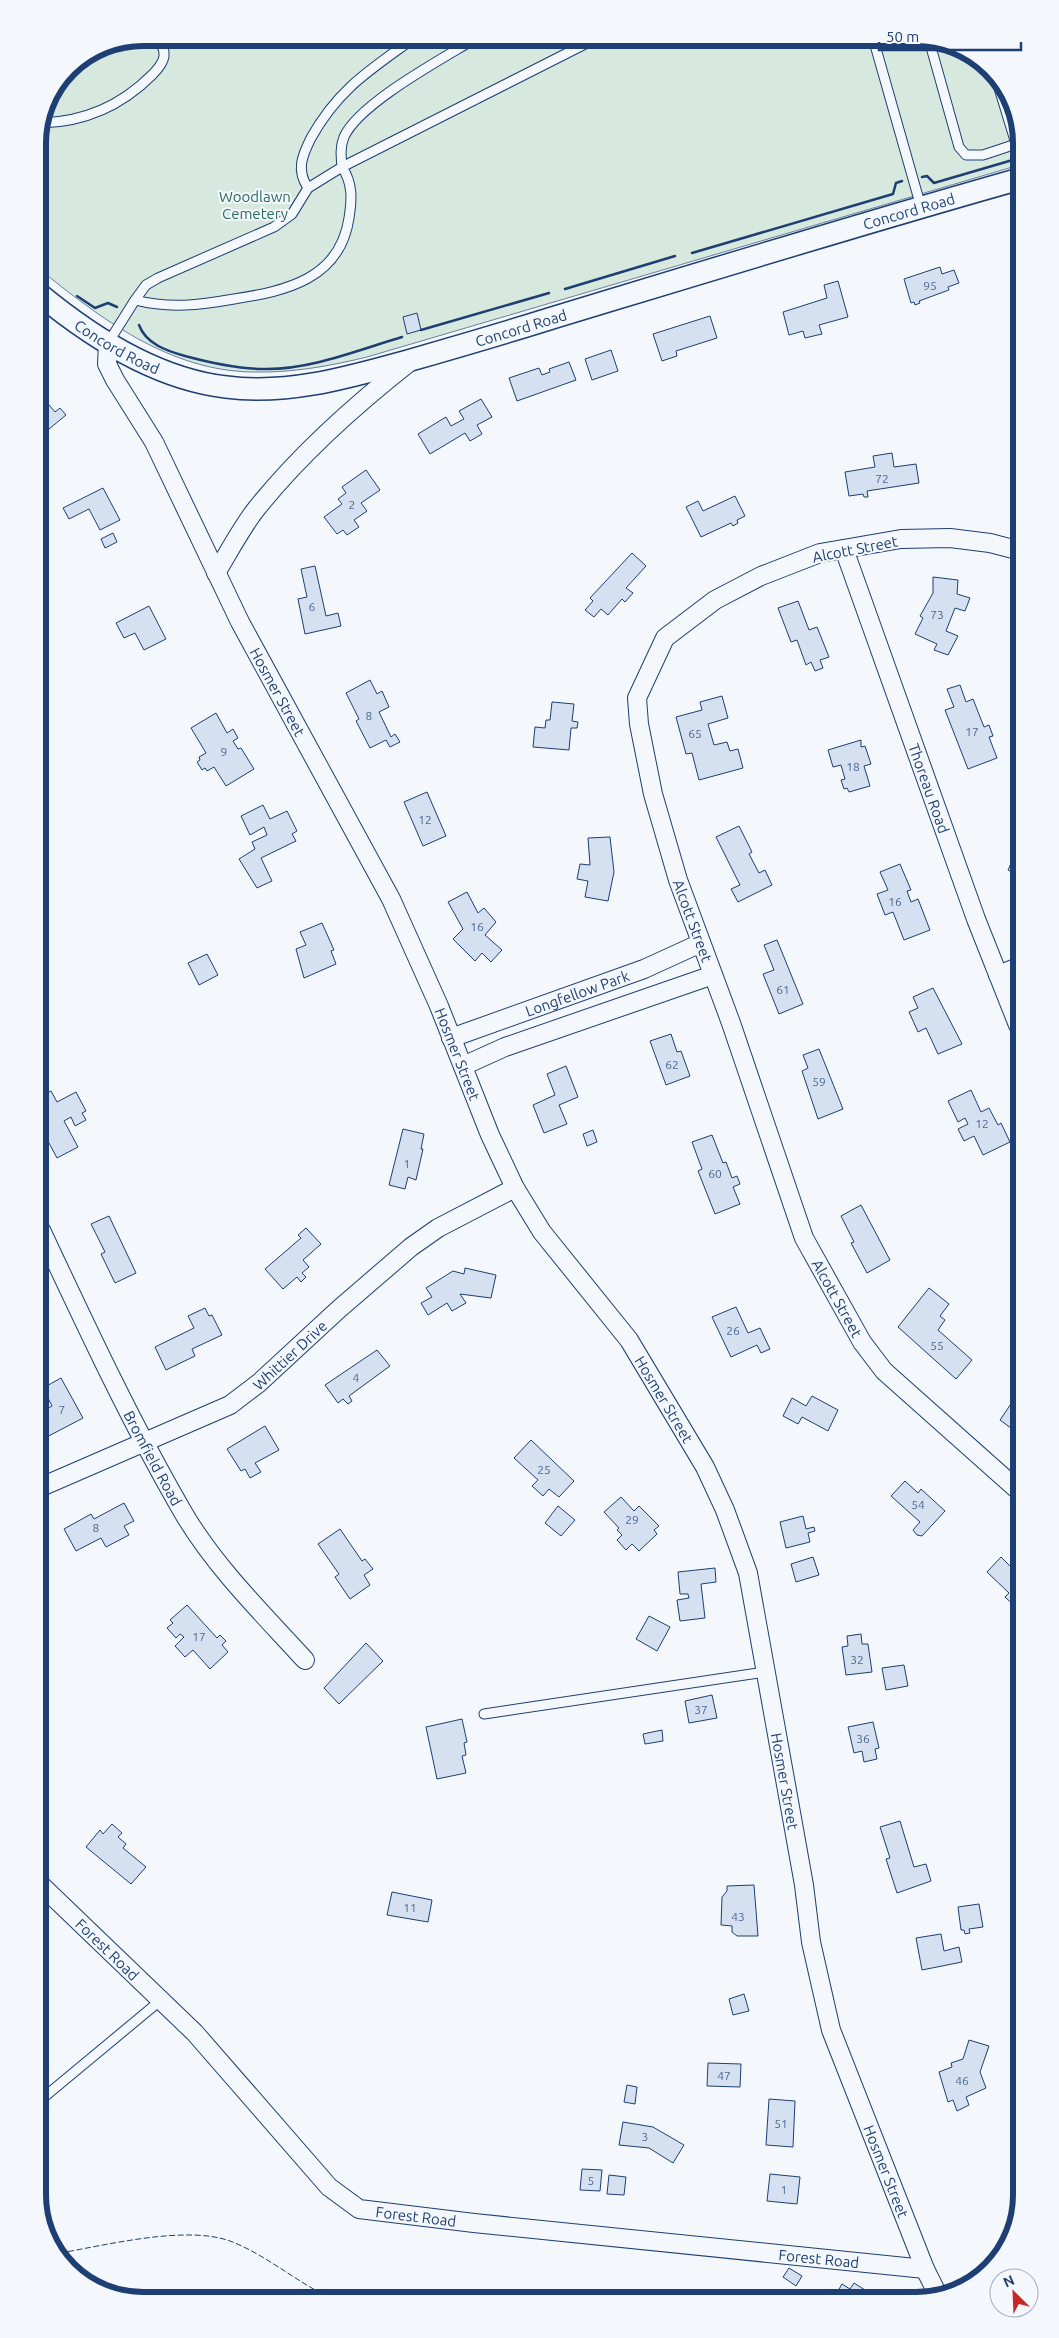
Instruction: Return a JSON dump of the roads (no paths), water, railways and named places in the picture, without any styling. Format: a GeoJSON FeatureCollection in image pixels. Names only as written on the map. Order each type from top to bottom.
{"type":"FeatureCollection","features":[{"type":"Feature","properties":{"kind":"street","name":"Concord Road"},"geometry":{"type":"LineString","coordinates":[[46,299],[108,343],[148,364],[182,377],[212,385],[249,389],[277,389],[324,383],[413,360],[1013,181]]}},
{"type":"Feature","properties":{"kind":"street","name":"Hosmer Street"},"geometry":{"type":"LineString","coordinates":[[108,343],[107,358],[110,371],[154,442],[240,622],[392,899],[463,1066],[490,1135],[515,1188],[542,1232],[628,1340],[705,1467],[748,1573],[804,1884],[811,1942],[831,2030],[925,2269],[935,2289]]}},
{"type":"Feature","properties":{"kind":"street"},"geometry":{"type":"LineString","coordinates":[[216,573],[256,509],[311,448],[370,394],[413,360]]}},
{"type":"Feature","properties":{"kind":"street","name":"Alcott Street"},"geometry":{"type":"LineString","coordinates":[[1013,549],[990,543],[950,538],[902,539],[820,553],[761,576],[715,600],[665,638],[638,698],[639,724],[653,794],[678,880],[804,1238],[862,1342],[884,1371],[1013,1486]]}},
{"type":"Feature","properties":{"kind":"street","name":"Thoreau Road"},"geometry":{"type":"LineString","coordinates":[[844,549],[976,919],[1013,1012]]}},
{"type":"Feature","properties":{"kind":"street","name":"Longfellow Park"},"geometry":{"type":"LineString","coordinates":[[451,1038],[644,969],[701,943]]}},
{"type":"Feature","properties":{"kind":"street"},"geometry":{"type":"LineString","coordinates":[[998,975],[1013,969]]}},
{"type":"Feature","properties":{"kind":"street","name":"Longfellow Park"},"geometry":{"type":"LineString","coordinates":[[463,1066],[505,1048],[713,975]]}},
{"type":"Feature","properties":{"kind":"street","name":"Whittier Drive"},"geometry":{"type":"LineString","coordinates":[[46,1485],[230,1405],[259,1383],[339,1308],[411,1248],[438,1228],[515,1188]]}},
{"type":"Feature","properties":{"kind":"street","name":"Bromfield Road"},"geometry":{"type":"LineString","coordinates":[[46,1240],[146,1443],[185,1515],[216,1559],[248,1598],[305,1660]]}},
{"type":"Feature","properties":{"kind":"street","name":"Forest Road"},"geometry":{"type":"LineString","coordinates":[[46,1890],[195,2033],[329,2187],[359,2209],[474,2223],[925,2269]]}},
{"type":"Feature","properties":{"kind":"lane"},"geometry":{"type":"LineString","coordinates":[[49,122],[85,116],[103,110],[137,90],[162,65],[165,59],[162,46]]}},
{"type":"Feature","properties":{"kind":"lane"},"geometry":{"type":"LineString","coordinates":[[308,188],[302,177],[300,165],[309,143],[326,113],[350,86],[403,46]]}},
{"type":"Feature","properties":{"kind":"lane"},"geometry":{"type":"LineString","coordinates":[[136,300],[168,307],[201,305],[289,288],[316,274],[338,250],[348,228],[352,199],[351,187],[342,167],[340,152],[344,137],[356,119],[380,99],[463,46]]}},
{"type":"Feature","properties":{"kind":"lane"},"geometry":{"type":"LineString","coordinates":[[108,343],[146,285],[158,278],[263,234],[292,214],[308,188],[342,167],[581,46]]}},
{"type":"Feature","properties":{"kind":"lane"},"geometry":{"type":"LineString","coordinates":[[875,46],[921,207]]}},
{"type":"Feature","properties":{"kind":"lane"},"geometry":{"type":"LineString","coordinates":[[931,47],[959,147],[966,155],[983,155],[1013,145]]}},
{"type":"Feature","properties":{"kind":"lane"},"geometry":{"type":"LineString","coordinates":[[1002,99],[1012,131]]}},
{"type":"Feature","properties":{"kind":"lane"},"geometry":{"type":"LineString","coordinates":[[484,1714],[766,1672]]}},
{"type":"Feature","properties":{"kind":"lane"},"geometry":{"type":"LineString","coordinates":[[46,2096],[161,2000]]}},
{"type":"Feature","properties":{"kind":"park label","name":"Woodlawn Cemetery"},"geometry":{"type":"Point","coordinates":[255,204]}}]}
